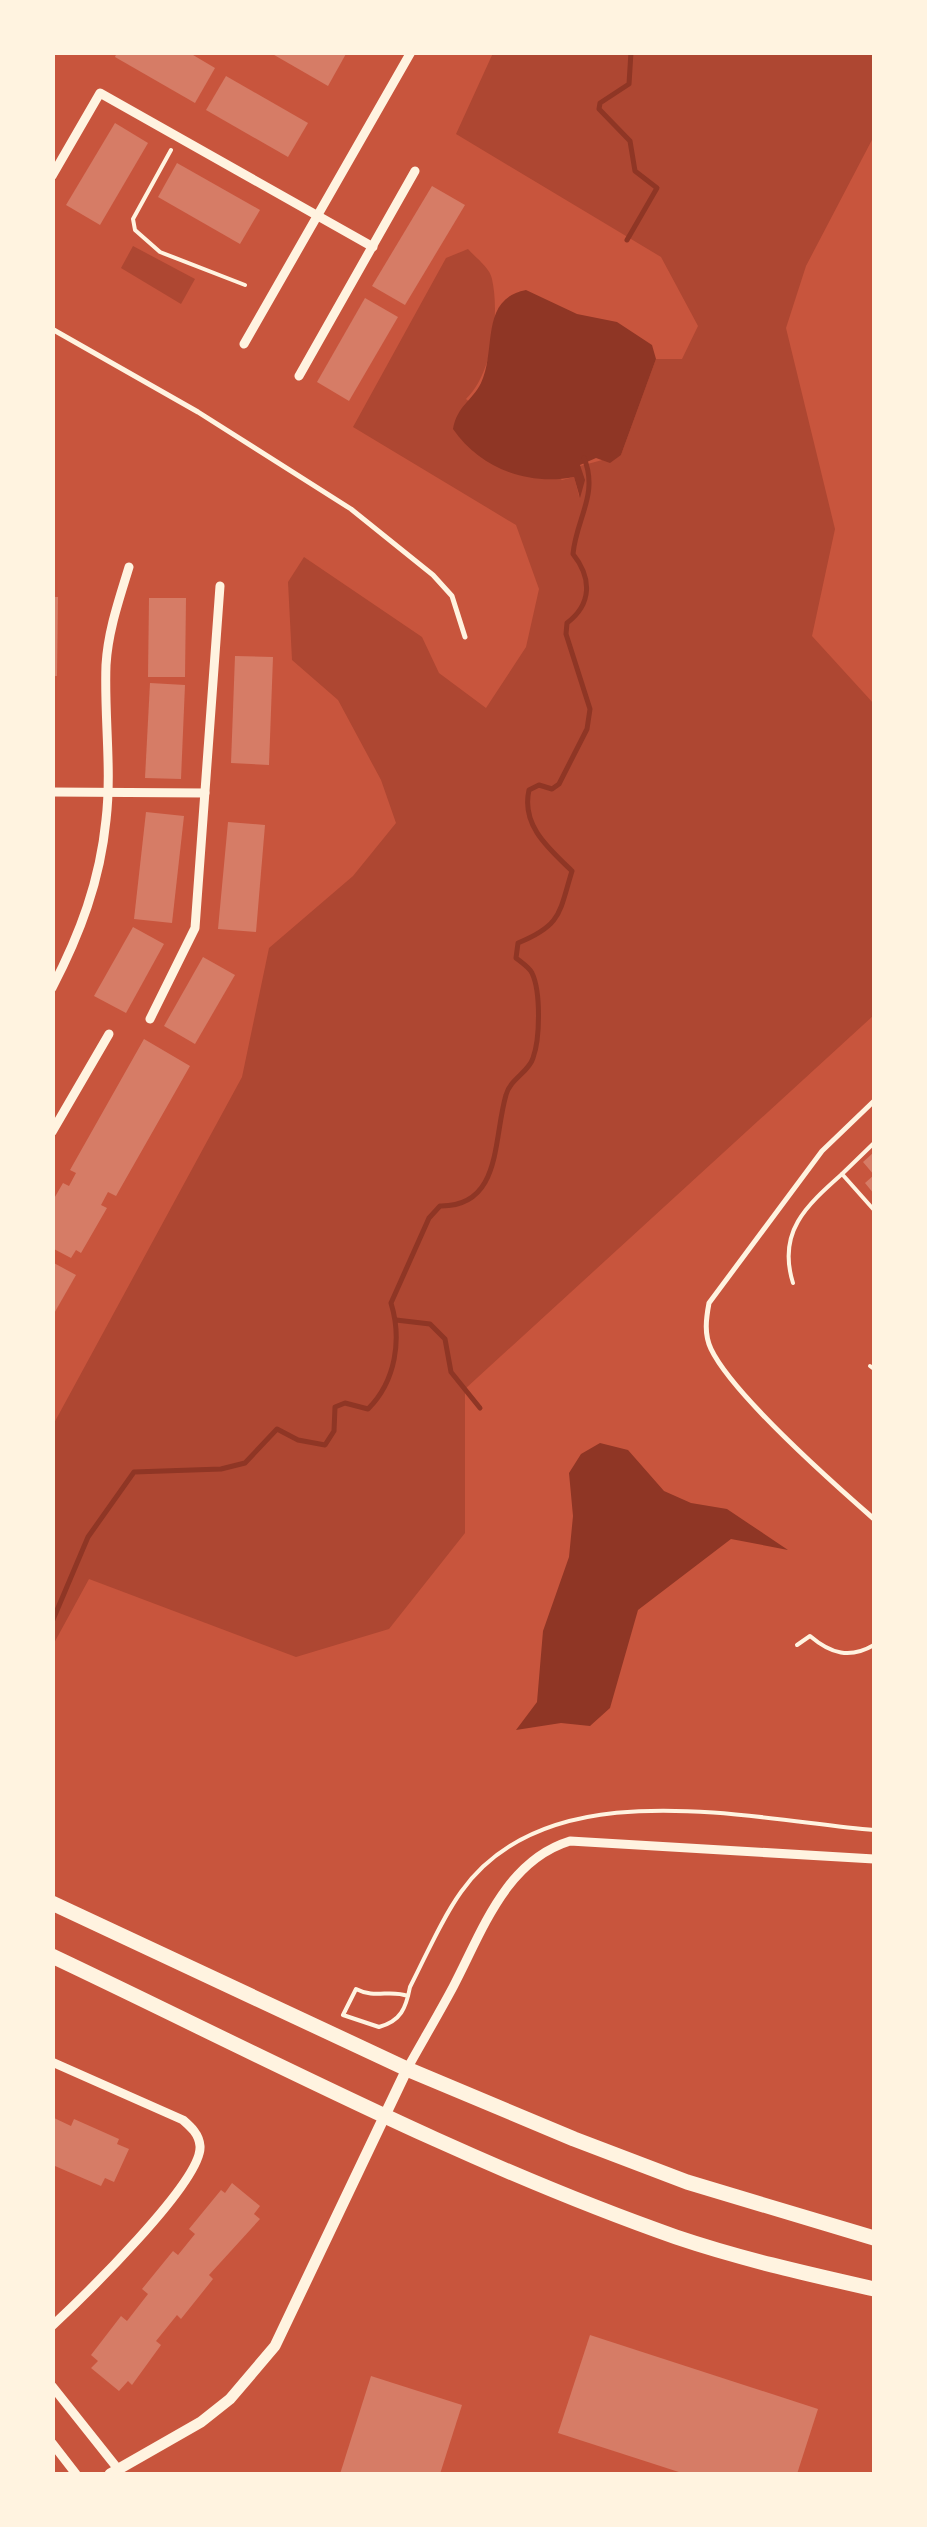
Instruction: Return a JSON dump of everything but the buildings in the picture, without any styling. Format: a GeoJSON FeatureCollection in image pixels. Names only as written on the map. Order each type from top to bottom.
{"type":"FeatureCollection","features":[{"type":"Feature","properties":{"kind":"main road"},"geometry":{"type":"LineString","coordinates":[[52,1903],[407,2069],[687,2182],[874,2238]]}},
{"type":"Feature","properties":{"kind":"main road"},"geometry":{"type":"LineString","coordinates":[[52,1956],[385,2113],[675,2236],[772,2266],[874,2289]]}},
{"type":"Feature","properties":{"kind":"street"},"geometry":{"type":"LineString","coordinates":[[244,344],[411,52]]}},
{"type":"Feature","properties":{"kind":"street"},"geometry":{"type":"LineString","coordinates":[[52,176],[100,92],[372,247]]}},
{"type":"Feature","properties":{"kind":"street"},"geometry":{"type":"LineString","coordinates":[[299,376],[415,171]]}},
{"type":"Feature","properties":{"kind":"street"},"geometry":{"type":"LineString","coordinates":[[52,988],[92,899],[107,792],[106,664],[111,625],[129,568]]}},
{"type":"Feature","properties":{"kind":"street"},"geometry":{"type":"LineString","coordinates":[[150,1019],[194,928],[220,586]]}},
{"type":"Feature","properties":{"kind":"street"},"geometry":{"type":"LineString","coordinates":[[52,792],[206,793]]}},
{"type":"Feature","properties":{"kind":"street"},"geometry":{"type":"LineString","coordinates":[[52,1132],[109,1034]]}},
{"type":"Feature","properties":{"kind":"street"},"geometry":{"type":"LineString","coordinates":[[52,2386],[116,2473],[201,2422],[230,2399],[275,2346],[385,2113],[486,1918],[514,1878],[545,1848],[570,1841],[874,1860]]}},
{"type":"Feature","properties":{"kind":"street"},"geometry":{"type":"LineString","coordinates":[[52,2062],[183,2120],[194,2130],[200,2147],[195,2166],[138,2240],[52,2326]]}},
{"type":"Feature","properties":{"kind":"street"},"geometry":{"type":"LineString","coordinates":[[52,2444],[76,2474]]}},
{"type":"Feature","properties":{"kind":"lane"},"geometry":{"type":"LineString","coordinates":[[52,329],[198,412],[351,508],[434,575],[452,596],[465,637]]}},
{"type":"Feature","properties":{"kind":"lane"},"geometry":{"type":"LineString","coordinates":[[874,1101],[822,1150],[710,1303],[706,1320],[712,1351],[722,1364],[776,1426],[874,1520]]}},
{"type":"Feature","properties":{"kind":"path"},"geometry":{"type":"LineString","coordinates":[[178,137],[134,219],[135,230],[153,248],[186,265],[245,285]]}},
{"type":"Feature","properties":{"kind":"path"},"geometry":{"type":"LineString","coordinates":[[794,1283],[788,1241],[792,1228],[874,1143]]}},
{"type":"Feature","properties":{"kind":"path"},"geometry":{"type":"LineString","coordinates":[[842,1174],[874,1210]]}},
{"type":"Feature","properties":{"kind":"path"},"geometry":{"type":"LineString","coordinates":[[797,1645],[810,1636],[844,1654],[874,1645]]}},
{"type":"Feature","properties":{"kind":"path"},"geometry":{"type":"LineString","coordinates":[[356,1989],[374,1996],[398,1992],[408,1996],[400,2016],[390,2024],[369,2026],[343,2015],[356,1989]]}},
{"type":"Feature","properties":{"kind":"shaded area"},"geometry":{"type":"Polygon","coordinates":[[[493,53],[874,53],[874,136],[806,266],[786,328],[835,529],[812,636],[874,704],[874,1015],[465,1389],[465,1533],[389,1629],[296,1657],[89,1579],[53,1645],[53,1425],[242,1077],[269,948],[353,876],[396,823],[381,780],[338,700],[292,660],[288,582],[304,557],[422,637],[439,673],[486,708],[526,647],[539,589],[516,525],[353,427],[446,258],[468,249],[491,275],[495,310],[488,360],[466,399],[562,480],[574,477],[579,496],[580,466],[621,455],[656,359],[682,359],[698,326],[661,257],[456,134],[493,53]]]}},
{"type":"Feature","properties":{"kind":"shaded area"},"geometry":{"type":"Polygon","coordinates":[[[133,246],[195,279],[181,304],[121,268],[133,246]]]}},
{"type":"Feature","properties":{"kind":"shaded area"},"geometry":{"type":"Polygon","coordinates":[[[526,290],[577,314],[617,322],[652,345],[656,359],[621,455],[610,463],[596,458],[580,465],[585,480],[580,498],[574,477],[539,479],[506,471],[477,454],[453,429],[486,370],[495,315],[511,295],[526,290]]]}},
{"type":"Feature","properties":{"kind":"shaded area"},"geometry":{"type":"Polygon","coordinates":[[[600,1443],[628,1450],[664,1491],[691,1503],[727,1509],[788,1550],[731,1539],[638,1610],[610,1708],[590,1726],[561,1723],[516,1730],[537,1702],[543,1631],[569,1557],[573,1516],[569,1473],[581,1454],[600,1443]]]}},
{"type":"Feature","properties":{"kind":"waterway"},"geometry":{"type":"LineString","coordinates":[[627,240],[657,188],[635,171],[630,141],[599,109],[600,103],[629,84],[631,52]]}},
{"type":"Feature","properties":{"kind":"waterway"},"geometry":{"type":"LineString","coordinates":[[52,1622],[88,1537],[134,1472],[221,1469],[245,1463],[277,1429],[298,1440],[325,1445],[334,1431],[335,1407],[345,1403],[368,1409],[385,1386],[394,1359],[396,1331],[391,1303],[429,1218],[440,1206],[460,1203],[475,1195],[485,1183],[496,1150],[506,1095],[531,1063],[537,1039],[535,981],[529,969],[516,958],[518,943],[543,930],[557,916],[572,871],[538,835],[528,803],[529,790],[539,785],[552,789],[559,784],[587,729],[590,709],[566,634],[567,623],[581,608],[586,590],[584,572],[573,554],[588,495],[584,458]]}},
{"type":"Feature","properties":{"kind":"waterway"},"geometry":{"type":"LineString","coordinates":[[396,1320],[430,1324],[445,1339],[451,1372],[480,1408]]}}]}
